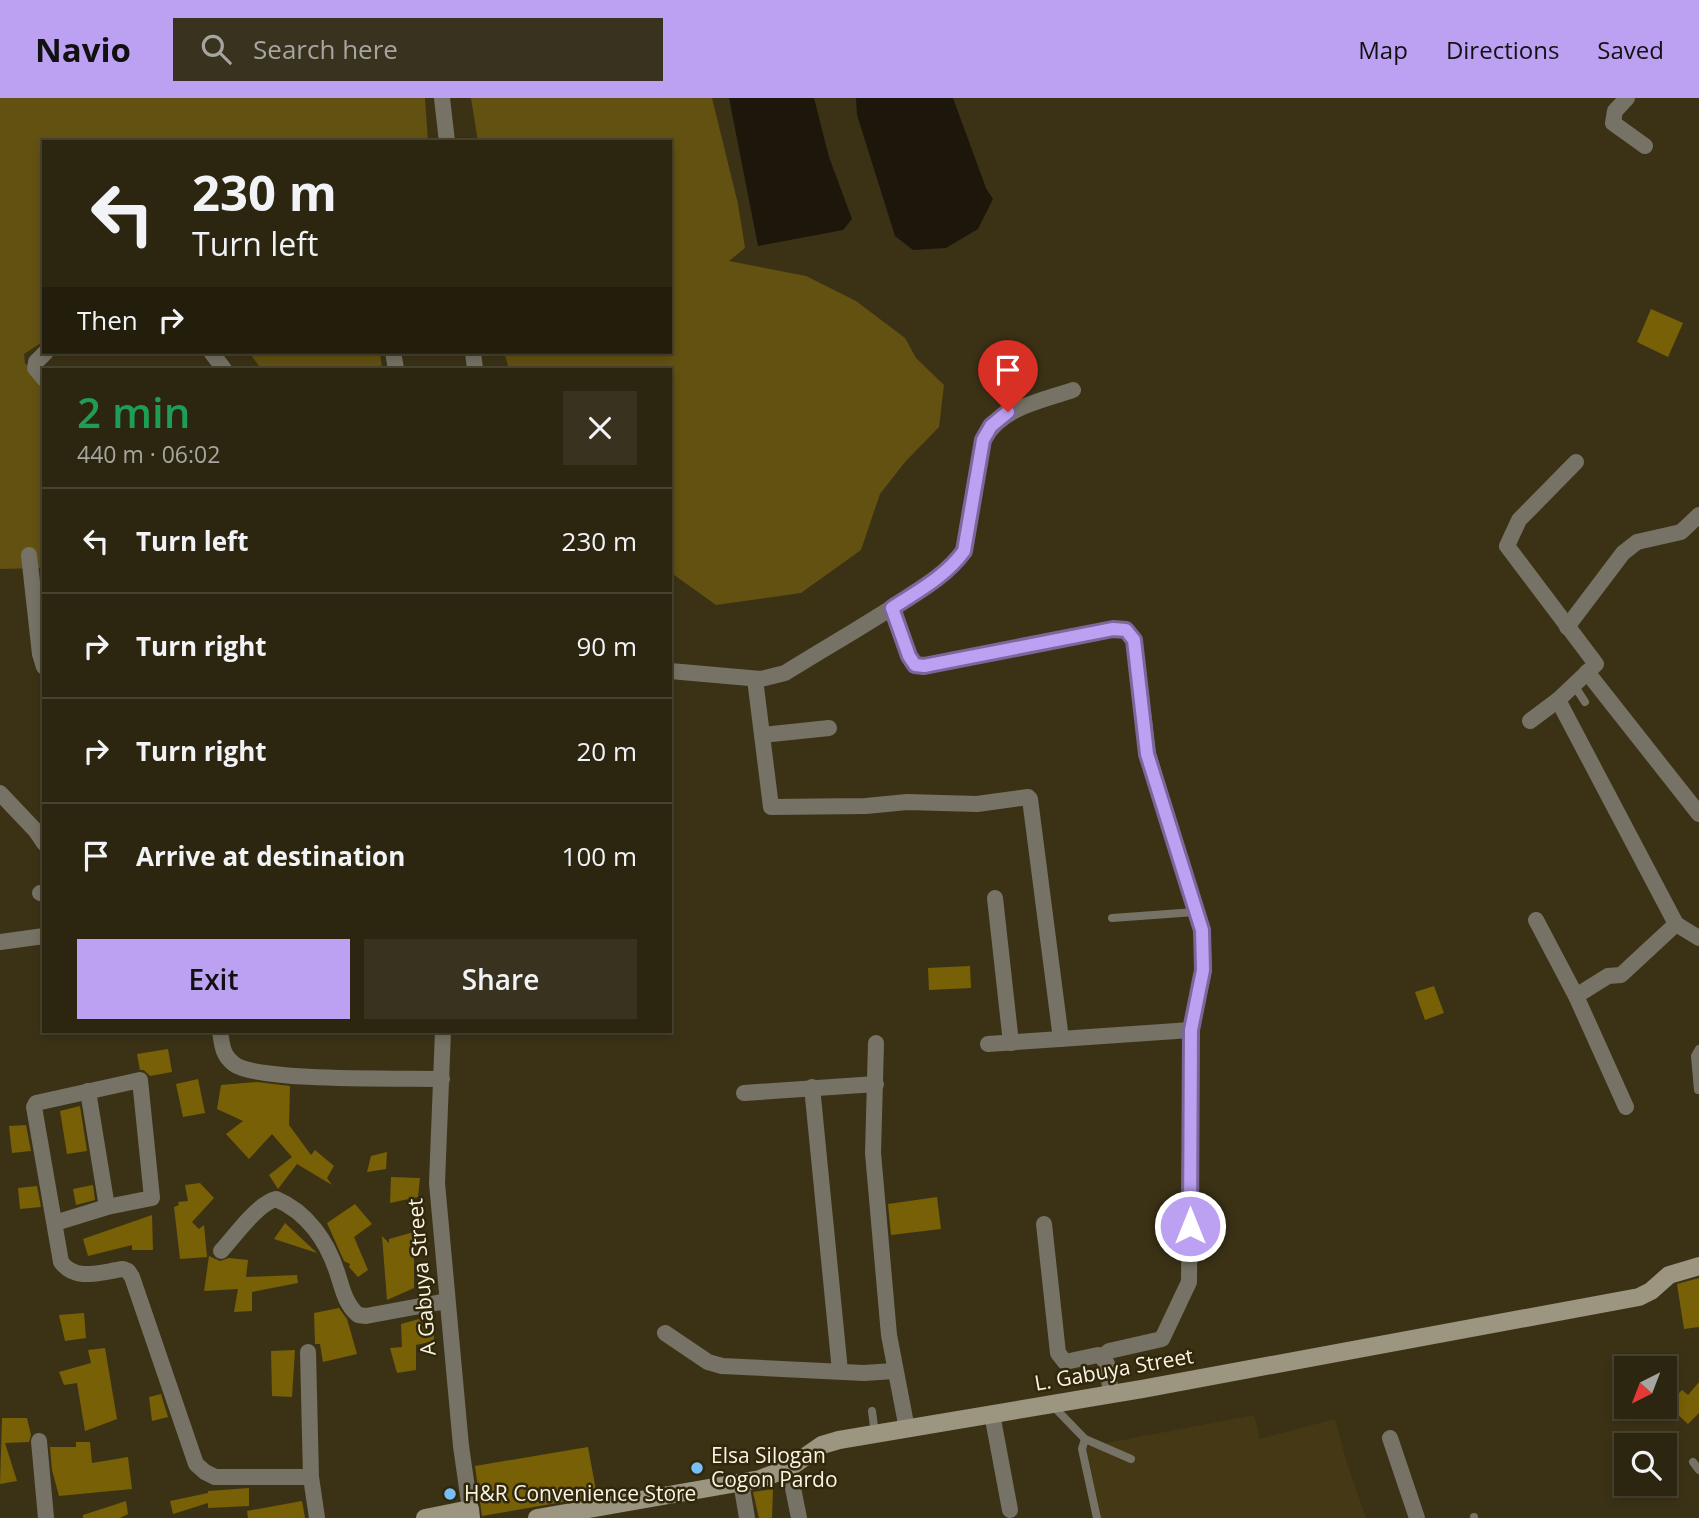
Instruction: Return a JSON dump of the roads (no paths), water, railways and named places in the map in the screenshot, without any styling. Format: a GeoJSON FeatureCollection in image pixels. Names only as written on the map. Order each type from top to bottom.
{"type":"FeatureCollection","features":[{"type":"Feature","properties":{"kind":"street"},"geometry":{"type":"LineString","coordinates":[[442,98],[447,140]]}},
{"type":"Feature","properties":{"kind":"street"},"geometry":{"type":"LineString","coordinates":[[1627,98],[1615,111],[1613,123],[1645,146]]}},
{"type":"Feature","properties":{"kind":"street"},"geometry":{"type":"LineString","coordinates":[[42,377],[35,368],[36,362],[44,354]]}},
{"type":"Feature","properties":{"kind":"street"},"geometry":{"type":"LineString","coordinates":[[213,354],[223,368]]}},
{"type":"Feature","properties":{"kind":"street"},"geometry":{"type":"LineString","coordinates":[[672,671],[755,679],[773,678],[892,608],[947,570],[964,551],[983,440],[991,426],[1008,412],[1073,390]]}},
{"type":"Feature","properties":{"kind":"street"},"geometry":{"type":"LineString","coordinates":[[1530,721],[1558,700],[1596,664],[1507,545],[1519,520],[1576,462]]}},
{"type":"Feature","properties":{"kind":"street"},"geometry":{"type":"LineString","coordinates":[[1567,627],[1623,553],[1637,542],[1681,532],[1699,515]]}},
{"type":"Feature","properties":{"kind":"street"},"geometry":{"type":"LineString","coordinates":[[29,555],[42,660]]}},
{"type":"Feature","properties":{"kind":"street"},"geometry":{"type":"LineString","coordinates":[[892,608],[909,656],[915,665],[924,666],[1113,629],[1126,630],[1134,640],[1147,754],[1202,930],[1204,960],[1191,1030],[1189,1282],[1160,1340],[1109,1351],[1102,1357]]}},
{"type":"Feature","properties":{"kind":"street"},"geometry":{"type":"LineString","coordinates":[[1587,672],[1699,814]]}},
{"type":"Feature","properties":{"kind":"street"},"geometry":{"type":"LineString","coordinates":[[755,679],[771,807],[866,806],[907,802],[977,804],[1028,797],[1044,894],[1061,1039]]}},
{"type":"Feature","properties":{"kind":"street"},"geometry":{"type":"LineString","coordinates":[[1558,700],[1676,924],[1699,938]]}},
{"type":"Feature","properties":{"kind":"street"},"geometry":{"type":"LineString","coordinates":[[762,735],[829,728]]}},
{"type":"Feature","properties":{"kind":"street"},"geometry":{"type":"LineString","coordinates":[[0,793],[42,840]]}},
{"type":"Feature","properties":{"kind":"street"},"geometry":{"type":"LineString","coordinates":[[995,898],[1011,1043]]}},
{"type":"Feature","properties":{"kind":"street"},"geometry":{"type":"LineString","coordinates":[[1536,920],[1576,996],[1626,1107]]}},
{"type":"Feature","properties":{"kind":"street"},"geometry":{"type":"LineString","coordinates":[[1576,996],[1608,976],[1621,975],[1676,924]]}},
{"type":"Feature","properties":{"kind":"street"},"geometry":{"type":"LineString","coordinates":[[0,942],[42,936]]}},
{"type":"Feature","properties":{"kind":"street"},"geometry":{"type":"LineString","coordinates":[[988,1044],[1191,1030]]}},
{"type":"Feature","properties":{"kind":"street"},"geometry":{"type":"LineString","coordinates":[[220,1033],[223,1052],[235,1065],[266,1075],[442,1079]]}},
{"type":"Feature","properties":{"kind":"street","name":"A Gabuya Street"},"geometry":{"type":"LineString","coordinates":[[443,1033],[437,1183],[461,1446],[471,1514]]}},
{"type":"Feature","properties":{"kind":"street"},"geometry":{"type":"LineString","coordinates":[[876,1043],[873,1153],[889,1335],[907,1429]]}},
{"type":"Feature","properties":{"kind":"street"},"geometry":{"type":"LineString","coordinates":[[55,1223],[107,1207],[150,1199],[152,1196],[141,1082],[137,1079],[40,1101],[34,1107],[61,1262],[67,1271],[76,1275],[122,1269],[128,1271],[196,1464],[205,1472],[215,1477],[311,1477]]}},
{"type":"Feature","properties":{"kind":"street"},"geometry":{"type":"LineString","coordinates":[[744,1093],[876,1083]]}},
{"type":"Feature","properties":{"kind":"street"},"geometry":{"type":"LineString","coordinates":[[812,1087],[840,1371]]}},
{"type":"Feature","properties":{"kind":"street"},"geometry":{"type":"LineString","coordinates":[[88,1091],[107,1207]]}},
{"type":"Feature","properties":{"kind":"street"},"geometry":{"type":"LineString","coordinates":[[221,1251],[259,1209],[269,1200],[276,1199],[298,1213],[323,1240],[332,1257],[347,1302],[358,1315],[366,1316],[447,1301]]}},
{"type":"Feature","properties":{"kind":"street"},"geometry":{"type":"LineString","coordinates":[[1044,1224],[1058,1353],[1065,1362],[1098,1355],[1102,1357],[1107,1364],[1111,1394]]}},
{"type":"Feature","properties":{"kind":"street","name":"L. Gabuya Street"},"geometry":{"type":"LineString","coordinates":[[537,1518],[760,1479],[789,1468],[822,1445],[875,1434],[1111,1394],[1639,1297],[1651,1292],[1669,1275],[1699,1266]]}},
{"type":"Feature","properties":{"kind":"street"},"geometry":{"type":"LineString","coordinates":[[665,1333],[708,1362],[722,1366],[894,1371]]}},
{"type":"Feature","properties":{"kind":"street"},"geometry":{"type":"LineString","coordinates":[[308,1352],[311,1477],[317,1518]]}},
{"type":"Feature","properties":{"kind":"street"},"geometry":{"type":"LineString","coordinates":[[992,1414],[1010,1510]]}},
{"type":"Feature","properties":{"kind":"street"},"geometry":{"type":"LineString","coordinates":[[1390,1438],[1417,1518]]}},
{"type":"Feature","properties":{"kind":"street"},"geometry":{"type":"LineString","coordinates":[[40,1441],[46,1518]]}},
{"type":"Feature","properties":{"kind":"street"},"geometry":{"type":"LineString","coordinates":[[789,1468],[799,1518]]}},
{"type":"Feature","properties":{"kind":"street"},"geometry":{"type":"LineString","coordinates":[[741,1482],[747,1518]]}},
{"type":"Feature","properties":{"kind":"street"},"geometry":{"type":"LineString","coordinates":[[425,1518],[471,1514]]}},
{"type":"Feature","properties":{"kind":"lane"},"geometry":{"type":"LineString","coordinates":[[1574,685],[1586,702]]}},
{"type":"Feature","properties":{"kind":"lane"},"geometry":{"type":"LineString","coordinates":[[1112,918],[1195,912]]}},
{"type":"Feature","properties":{"kind":"lane"},"geometry":{"type":"LineString","coordinates":[[1698,1090],[1695,1056],[1699,1049]]}},
{"type":"Feature","properties":{"kind":"lane"},"geometry":{"type":"LineString","coordinates":[[1051,1404],[1085,1439],[1131,1460]]}},
{"type":"Feature","properties":{"kind":"lane"},"geometry":{"type":"LineString","coordinates":[[872,1411],[875,1434]]}},
{"type":"Feature","properties":{"kind":"lane"},"geometry":{"type":"LineString","coordinates":[[1085,1439],[1082,1449],[1097,1518]]}},
{"type":"Feature","properties":{"kind":"lane"},"geometry":{"type":"LineString","coordinates":[[1693,1462],[1699,1470]]}},
{"type":"Feature","properties":{"kind":"place","name":"Elsa Silogan Cogon Pardo"},"geometry":{"type":"Point","coordinates":[697,1468]}},
{"type":"Feature","properties":{"kind":"place","name":"H&R Convenience Store"},"geometry":{"type":"Point","coordinates":[450,1494]}}]}
